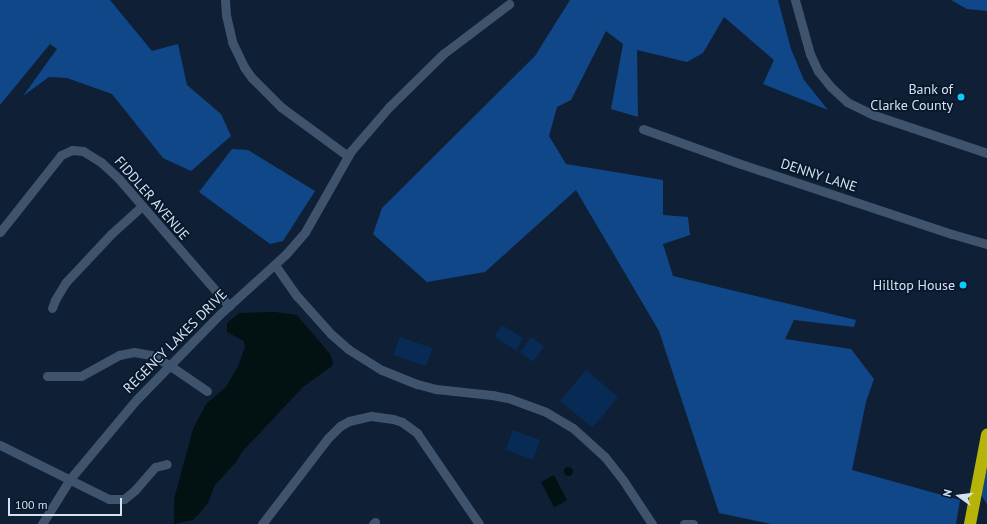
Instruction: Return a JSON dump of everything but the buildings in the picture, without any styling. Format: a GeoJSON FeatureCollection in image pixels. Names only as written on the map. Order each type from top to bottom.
{"type":"FeatureCollection","features":[{"type":"Feature","properties":{"kind":"highway"},"geometry":{"type":"LineString","coordinates":[[970,524],[987,435]]}},
{"type":"Feature","properties":{"kind":"street"},"geometry":{"type":"LineString","coordinates":[[225,0],[226,15],[232,42],[239,59],[252,78],[268,96],[281,107],[348,156]]}},
{"type":"Feature","properties":{"kind":"street"},"geometry":{"type":"LineString","coordinates":[[795,0],[810,54],[818,71],[831,87],[847,102],[874,115],[987,153]]}},
{"type":"Feature","properties":{"kind":"street","name":"REGENCY LAKES DRIVE"},"geometry":{"type":"LineString","coordinates":[[42,524],[70,479],[132,405],[169,365],[229,306],[275,265],[305,232],[348,156],[389,107],[422,74],[466,35],[508,4]]}},
{"type":"Feature","properties":{"kind":"street","name":"DENNY LANE"},"geometry":{"type":"LineString","coordinates":[[643,129],[756,169],[952,234],[987,244]]}},
{"type":"Feature","properties":{"kind":"street","name":"FIDDLER AVENUE"},"geometry":{"type":"LineString","coordinates":[[0,232],[62,155],[72,150],[83,151],[102,163],[142,206],[229,306]]}},
{"type":"Feature","properties":{"kind":"street"},"geometry":{"type":"LineString","coordinates":[[52,308],[66,282],[111,234],[142,206]]}},
{"type":"Feature","properties":{"kind":"street"},"geometry":{"type":"LineString","coordinates":[[275,265],[297,296],[341,342],[366,361],[399,378],[436,389],[492,395],[527,404],[556,418],[579,433],[605,457],[623,480],[652,524]]}},
{"type":"Feature","properties":{"kind":"street"},"geometry":{"type":"LineString","coordinates":[[47,376],[81,376],[119,355],[134,352],[151,355],[169,365],[207,392]]}},
{"type":"Feature","properties":{"kind":"street"},"geometry":{"type":"LineString","coordinates":[[262,524],[328,438],[340,426],[349,421],[371,416],[393,419],[402,422],[417,433],[479,524]]}},
{"type":"Feature","properties":{"kind":"street"},"geometry":{"type":"LineString","coordinates":[[0,445],[108,499],[124,499],[154,467],[167,464]]}},
{"type":"Feature","properties":{"kind":"street"},"geometry":{"type":"LineString","coordinates":[[684,524],[693,524]]}},
{"type":"Feature","properties":{"kind":"shaded area"},"geometry":{"type":"Polygon","coordinates":[[[0,0],[110,0],[152,51],[178,44],[187,85],[221,114],[231,136],[191,171],[163,158],[112,94],[67,78],[49,77],[23,96],[57,49],[50,44],[0,105],[0,0]]]}},
{"type":"Feature","properties":{"kind":"shaded area"},"geometry":{"type":"Polygon","coordinates":[[[570,0],[778,0],[791,49],[804,80],[828,110],[763,84],[774,60],[724,17],[703,53],[687,62],[637,50],[638,117],[611,109],[623,44],[606,31],[571,100],[557,107],[549,136],[566,164],[663,180],[663,215],[688,217],[690,235],[663,244],[673,276],[856,320],[854,327],[794,320],[785,339],[851,349],[874,379],[866,402],[852,470],[960,500],[956,524],[771,524],[719,513],[659,331],[576,190],[485,272],[427,282],[373,234],[382,208],[535,56],[570,0]]]}},
{"type":"Feature","properties":{"kind":"shaded area"},"geometry":{"type":"Polygon","coordinates":[[[951,0],[987,0],[987,11],[967,9],[951,0]]]}},
{"type":"Feature","properties":{"kind":"shaded area"},"geometry":{"type":"Polygon","coordinates":[[[232,149],[248,150],[315,191],[283,241],[270,244],[199,192],[232,149]]]}},
{"type":"Feature","properties":{"kind":"shaded area"},"geometry":{"type":"Polygon","coordinates":[[[275,312],[297,315],[330,354],[333,362],[332,366],[303,387],[242,452],[237,461],[215,485],[208,503],[193,520],[174,524],[174,499],[193,429],[206,404],[226,387],[238,366],[245,347],[244,341],[227,332],[227,323],[239,313],[275,312]]]}},
{"type":"Feature","properties":{"kind":"shaded area"},"geometry":{"type":"Polygon","coordinates":[[[502,325],[523,338],[516,350],[495,337],[502,325]]]}},
{"type":"Feature","properties":{"kind":"shaded area"},"geometry":{"type":"Polygon","coordinates":[[[400,337],[432,348],[426,366],[394,355],[400,337]]]}},
{"type":"Feature","properties":{"kind":"shaded area"},"geometry":{"type":"Polygon","coordinates":[[[531,337],[544,346],[533,362],[520,353],[531,337]]]}},
{"type":"Feature","properties":{"kind":"shaded area"},"geometry":{"type":"Polygon","coordinates":[[[586,370],[618,397],[592,428],[560,401],[586,370]]]}},
{"type":"Feature","properties":{"kind":"shaded area"},"geometry":{"type":"Polygon","coordinates":[[[513,430],[540,440],[533,460],[506,450],[513,430]]]}},
{"type":"Feature","properties":{"kind":"shaded area"},"geometry":{"type":"Polygon","coordinates":[[[566,467],[570,467],[572,471],[570,475],[566,475],[564,473],[564,469],[566,467]]]}},
{"type":"Feature","properties":{"kind":"shaded area"},"geometry":{"type":"Polygon","coordinates":[[[987,467],[987,504],[981,495],[987,467]]]}},
{"type":"Feature","properties":{"kind":"shaded area"},"geometry":{"type":"Polygon","coordinates":[[[554,475],[567,500],[554,507],[541,482],[554,475]]]}},
{"type":"Feature","properties":{"kind":"place","name":"Bank of Clarke County"},"geometry":{"type":"Point","coordinates":[961,97]}},
{"type":"Feature","properties":{"kind":"place","name":"Hilltop House"},"geometry":{"type":"Point","coordinates":[963,285]}}]}
